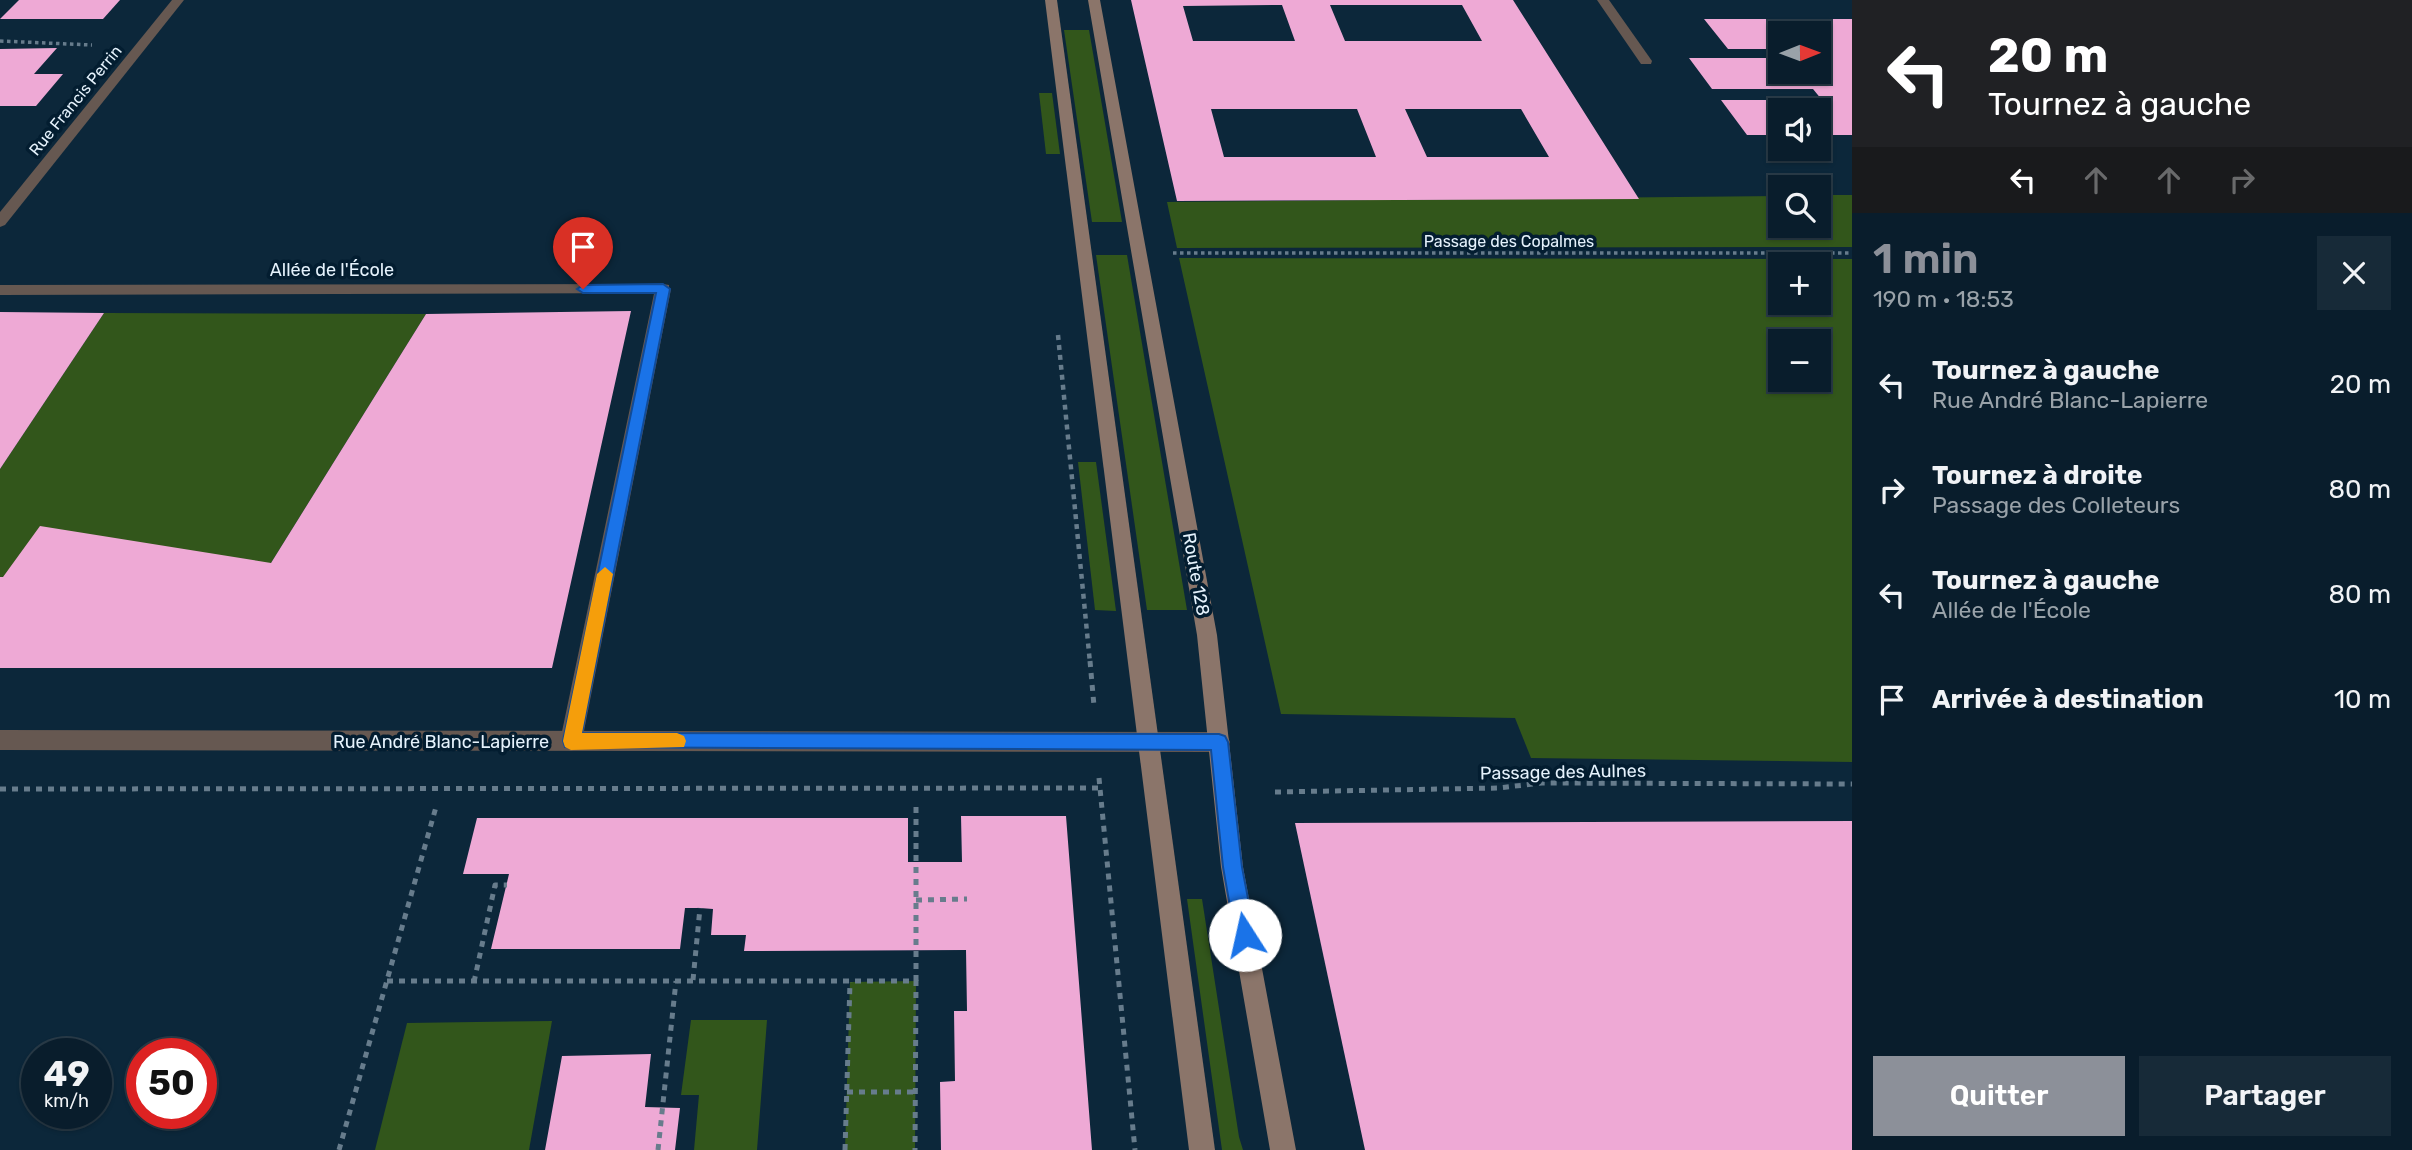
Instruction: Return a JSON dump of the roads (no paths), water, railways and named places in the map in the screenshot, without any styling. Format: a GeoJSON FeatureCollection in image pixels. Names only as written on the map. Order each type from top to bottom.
{"type":"FeatureCollection","features":[{"type":"Feature","properties":{"kind":"main road"},"geometry":{"type":"LineString","coordinates":[[1051,0],[1202,1150]]}},
{"type":"Feature","properties":{"kind":"main road","name":"Route 128"},"geometry":{"type":"LineString","coordinates":[[1094,0],[1207,635],[1233,867],[1283,1150]]}},
{"type":"Feature","properties":{"kind":"street","name":"Rue Francis Perrin"},"geometry":{"type":"LineString","coordinates":[[0,222],[178,0]]}},
{"type":"Feature","properties":{"kind":"street"},"geometry":{"type":"LineString","coordinates":[[1603,0],[1646,61]]}},
{"type":"Feature","properties":{"kind":"street","name":"Allée de l'École"},"geometry":{"type":"LineString","coordinates":[[0,290],[663,289],[571,741]]}},
{"type":"Feature","properties":{"kind":"street","name":"Rue André Blanc-Lapierre"},"geometry":{"type":"LineString","coordinates":[[0,740],[1219,742]]}}]}
